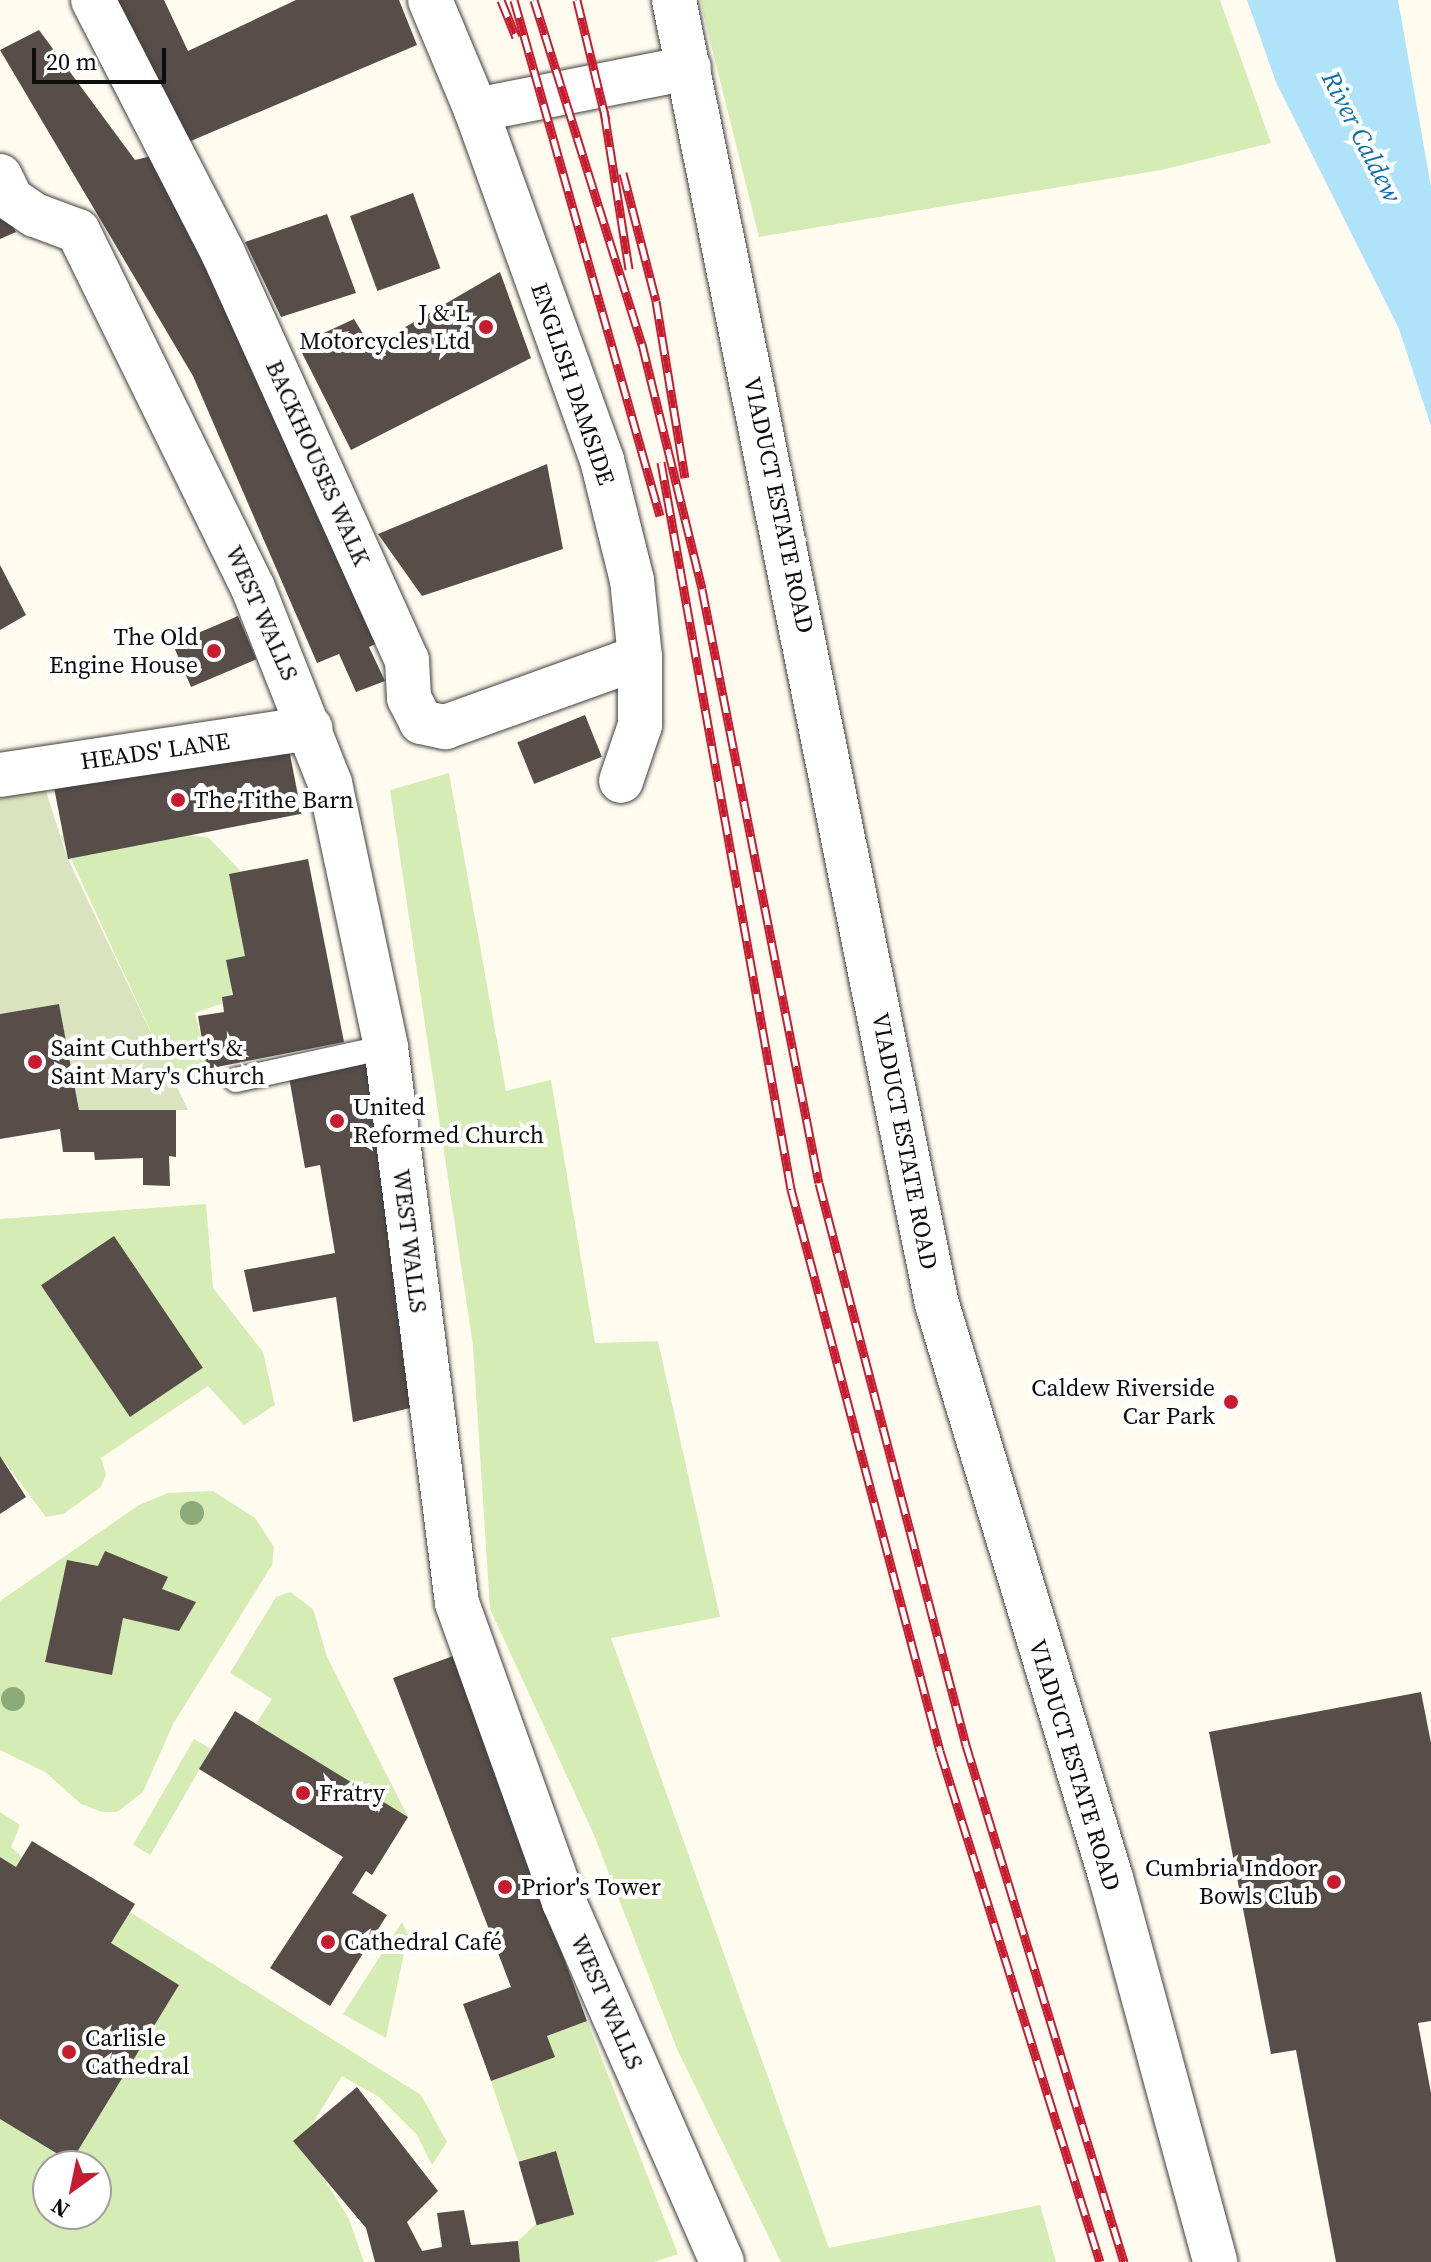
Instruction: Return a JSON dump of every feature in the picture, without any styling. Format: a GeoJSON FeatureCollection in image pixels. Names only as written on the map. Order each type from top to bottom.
{"type":"FeatureCollection","features":[{"type":"Feature","properties":{"kind":"street","name":"BACKHOUSES WALK"},"geometry":{"type":"LineString","coordinates":[[93,0],[223,253],[407,660],[412,710],[421,722],[445,727],[640,657]]}},
{"type":"Feature","properties":{"kind":"street","name":"ENGLISH DAMSIDE"},"geometry":{"type":"LineString","coordinates":[[430,0],[476,110],[602,460],[632,580],[640,657],[640,725],[621,781]]}},
{"type":"Feature","properties":{"kind":"street","name":"VIADUCT ESTATE ROAD"},"geometry":{"type":"LineString","coordinates":[[674,0],[937,1304],[1111,1878],[1215,2262]]}},
{"type":"Feature","properties":{"kind":"street"},"geometry":{"type":"LineString","coordinates":[[476,110],[689,68]]}},
{"type":"Feature","properties":{"kind":"street","name":"WEST WALLS"},"geometry":{"type":"LineString","coordinates":[[0,176],[11,199],[35,215],[78,231],[246,574],[330,783],[386,1047],[457,1603],[564,1902],[708,2258]]}},
{"type":"Feature","properties":{"kind":"street","name":"HEADS' LANE"},"geometry":{"type":"LineString","coordinates":[[0,775],[310,728]]}},
{"type":"Feature","properties":{"kind":"lane"},"geometry":{"type":"LineString","coordinates":[[236,1080],[386,1047]]}},
{"type":"Feature","properties":{"kind":"green space"},"geometry":{"type":"Polygon","coordinates":[[[700,0],[1220,0],[1271,143],[1161,170],[759,237],[700,0]]]}},
{"type":"Feature","properties":{"kind":"green space"},"geometry":{"type":"Polygon","coordinates":[[[449,773],[506,1091],[551,1080],[595,1343],[658,1341],[720,1617],[611,1638],[829,2248],[1040,2205],[1056,2262],[781,2262],[677,2049],[594,1835],[490,1609],[473,1346],[390,790],[449,773]]]}},
{"type":"Feature","properties":{"kind":"green space"},"geometry":{"type":"Polygon","coordinates":[[[43,782],[67,857],[188,1110],[79,1110],[59,1004],[0,1014],[0,788],[43,782]]]}},
{"type":"Feature","properties":{"kind":"green space"},"geometry":{"type":"Polygon","coordinates":[[[60,835],[91,847],[191,835],[209,838],[248,879],[249,954],[230,963],[232,1000],[195,1013],[210,1074],[176,1086],[60,835]]]}},
{"type":"Feature","properties":{"kind":"green space"},"geometry":{"type":"Polygon","coordinates":[[[206,1204],[213,1288],[263,1352],[275,1405],[244,1425],[208,1386],[101,1458],[106,1474],[101,1487],[63,1514],[46,1517],[0,1456],[0,1219],[206,1204]]]}},
{"type":"Feature","properties":{"kind":"green space"},"geometry":{"type":"Polygon","coordinates":[[[213,1491],[255,1518],[274,1547],[272,1565],[173,1724],[143,1792],[117,1812],[102,1812],[81,1804],[45,1772],[0,1750],[0,1601],[139,1505],[168,1493],[213,1491]]]}},
{"type":"Feature","properties":{"kind":"green space"},"geometry":{"type":"Polygon","coordinates":[[[290,1592],[313,1609],[327,1657],[408,1817],[256,1724],[272,1699],[230,1673],[276,1597],[290,1592]]]}},
{"type":"Feature","properties":{"kind":"green space"},"geometry":{"type":"Polygon","coordinates":[[[194,1739],[211,1749],[150,1855],[133,1845],[194,1739]]]}},
{"type":"Feature","properties":{"kind":"green space"},"geometry":{"type":"Polygon","coordinates":[[[0,1812],[20,1825],[11,1847],[22,1857],[16,1867],[0,1857],[0,1812]]]}},
{"type":"Feature","properties":{"kind":"green space"},"geometry":{"type":"Polygon","coordinates":[[[130,1912],[421,2095],[447,2142],[432,2165],[417,2135],[379,2097],[342,2076],[301,2142],[349,2219],[364,2262],[0,2262],[0,2119],[51,2150],[32,2150],[32,2230],[112,2230],[112,2150],[78,2150],[179,1985],[111,1943],[130,1912]]]}},
{"type":"Feature","properties":{"kind":"green space"},"geometry":{"type":"Polygon","coordinates":[[[402,1922],[408,1934],[386,2038],[343,2014],[402,1922]]]}},
{"type":"Feature","properties":{"kind":"green space"},"geometry":{"type":"Polygon","coordinates":[[[587,2021],[678,2254],[654,2262],[520,2262],[518,2241],[536,2224],[574,2213],[556,2151],[518,2161],[491,2081],[554,2057],[547,2036],[587,2021]]]}},
{"type":"Feature","properties":{"kind":"water","name":"River Caldew"},"geometry":{"type":"Polygon","coordinates":[[[1247,0],[1418,0],[1431,22],[1431,426],[1399,329],[1276,82],[1247,0]]]}},
{"type":"Feature","properties":{"kind":"pier"},"geometry":{"type":"Polygon","coordinates":[[[1398,0],[1422,0],[1431,14],[1431,187],[1398,0]]]}},
{"type":"Feature","properties":{"kind":"building"},"geometry":{"type":"Polygon","coordinates":[[[102,0],[164,0],[188,51],[296,0],[399,0],[417,45],[172,149],[102,0]]]}},
{"type":"Feature","properties":{"kind":"building"},"geometry":{"type":"Polygon","coordinates":[[[39,30],[135,160],[156,155],[386,639],[369,647],[385,681],[356,692],[339,654],[317,663],[193,376],[0,50],[39,30]]]}},
{"type":"Feature","properties":{"kind":"building"},"geometry":{"type":"Polygon","coordinates":[[[413,193],[440,268],[377,291],[350,216],[413,193]]]}},
{"type":"Feature","properties":{"kind":"building"},"geometry":{"type":"Polygon","coordinates":[[[0,202],[16,232],[0,239],[0,202]]]}},
{"type":"Feature","properties":{"kind":"building"},"geometry":{"type":"Polygon","coordinates":[[[327,214],[356,293],[281,317],[245,242],[327,214]]]}},
{"type":"Feature","properties":{"kind":"building"},"geometry":{"type":"Polygon","coordinates":[[[500,272],[531,358],[351,450],[298,345],[354,319],[371,347],[500,272]]]}},
{"type":"Feature","properties":{"kind":"building"},"geometry":{"type":"Polygon","coordinates":[[[547,464],[563,549],[422,596],[378,534],[547,464]]]}},
{"type":"Feature","properties":{"kind":"building"},"geometry":{"type":"Polygon","coordinates":[[[0,565],[26,615],[0,630],[0,565]]]}},
{"type":"Feature","properties":{"kind":"building","name":"The Old Engine House"},"geometry":{"type":"Polygon","coordinates":[[[238,616],[256,659],[191,687],[173,644],[238,616]]]}},
{"type":"Feature","properties":{"kind":"building"},"geometry":{"type":"Polygon","coordinates":[[[585,715],[602,757],[534,784],[517,742],[585,715]]]}},
{"type":"Feature","properties":{"kind":"building","name":"The Tithe Barn"},"geometry":{"type":"Polygon","coordinates":[[[288,744],[302,814],[68,859],[54,789],[288,744]]]}},
{"type":"Feature","properties":{"kind":"building"},"geometry":{"type":"Polygon","coordinates":[[[308,859],[344,1042],[207,1069],[198,1016],[224,1012],[222,997],[233,995],[226,960],[245,956],[229,874],[308,859]]]}},
{"type":"Feature","properties":{"kind":"building","name":"Saint Cuthbert's & Saint Mary's Church"},"geometry":{"type":"Polygon","coordinates":[[[59,1004],[79,1110],[176,1110],[176,1157],[169,1156],[170,1186],[143,1185],[143,1158],[95,1160],[94,1152],[63,1152],[60,1129],[0,1139],[0,1014],[59,1004]]]}},
{"type":"Feature","properties":{"kind":"building"},"geometry":{"type":"Polygon","coordinates":[[[369,1063],[414,1407],[353,1422],[336,1297],[253,1312],[244,1270],[335,1253],[320,1165],[305,1168],[289,1077],[369,1063]]]}},
{"type":"Feature","properties":{"kind":"building"},"geometry":{"type":"Polygon","coordinates":[[[114,1236],[203,1368],[130,1417],[41,1285],[114,1236]]]}},
{"type":"Feature","properties":{"kind":"building"},"geometry":{"type":"Polygon","coordinates":[[[0,1456],[26,1497],[0,1514],[0,1456]]]}},
{"type":"Feature","properties":{"kind":"building"},"geometry":{"type":"Polygon","coordinates":[[[105,1551],[168,1577],[162,1589],[196,1602],[179,1631],[123,1618],[112,1675],[45,1662],[67,1560],[98,1566],[105,1551]]]}},
{"type":"Feature","properties":{"kind":"building"},"geometry":{"type":"Polygon","coordinates":[[[453,1656],[587,2021],[547,2036],[555,2057],[491,2081],[463,2004],[511,1987],[393,1678],[453,1656]]]}},
{"type":"Feature","properties":{"kind":"building","name":"Cumbria Indoor Bowls Club"},"geometry":{"type":"Polygon","coordinates":[[[1421,1692],[1431,1743],[1431,2021],[1418,2023],[1431,2093],[1431,2262],[1336,2262],[1296,2050],[1271,2054],[1209,1732],[1421,1692]]]}},
{"type":"Feature","properties":{"kind":"building","name":"Fratry"},"geometry":{"type":"Polygon","coordinates":[[[235,1711],[408,1817],[372,1875],[366,1871],[352,1893],[387,1915],[330,2006],[270,1968],[343,1857],[199,1769],[235,1711]]]}},
{"type":"Feature","properties":{"kind":"building","name":"Carlisle Cathedral"},"geometry":{"type":"Polygon","coordinates":[[[32,1841],[135,1904],[111,1943],[179,1985],[78,2150],[51,2150],[0,2119],[0,1857],[16,1867],[32,1841]]]}},
{"type":"Feature","properties":{"kind":"building"},"geometry":{"type":"Polygon","coordinates":[[[357,2087],[438,2191],[407,2222],[422,2251],[442,2247],[437,2213],[464,2210],[471,2245],[518,2241],[520,2262],[375,2262],[366,2228],[293,2141],[357,2087]]]}},
{"type":"Feature","properties":{"kind":"building"},"geometry":{"type":"Polygon","coordinates":[[[556,2151],[574,2214],[537,2225],[519,2162],[556,2151]]]}},
{"type":"Feature","properties":{"kind":"railway"},"geometry":{"type":"LineString","coordinates":[[501,0],[516,37]]}},
{"type":"Feature","properties":{"kind":"railway"},"geometry":{"type":"LineString","coordinates":[[514,0],[660,516]]}},
{"type":"Feature","properties":{"kind":"railway"},"geometry":{"type":"LineString","coordinates":[[534,0],[642,344],[702,589],[819,1183],[966,1745],[1124,2262]]}},
{"type":"Feature","properties":{"kind":"railway"},"geometry":{"type":"LineString","coordinates":[[577,0],[606,120]]}},
{"type":"Feature","properties":{"kind":"railway"},"geometry":{"type":"LineString","coordinates":[[604,111],[629,269]]}},
{"type":"Feature","properties":{"kind":"railway"},"geometry":{"type":"LineString","coordinates":[[623,173],[656,301],[685,478]]}},
{"type":"Feature","properties":{"kind":"railway"},"geometry":{"type":"LineString","coordinates":[[661,462],[791,1189],[940,1751],[1100,2262]]}},
{"type":"Feature","properties":{"kind":"place","name":"J & L Motorcycles Ltd"},"geometry":{"type":"Point","coordinates":[486,327]}},
{"type":"Feature","properties":{"kind":"place","name":"The Old Engine House"},"geometry":{"type":"Point","coordinates":[214,651]}},
{"type":"Feature","properties":{"kind":"place","name":"The Tithe Barn"},"geometry":{"type":"Point","coordinates":[178,800]}},
{"type":"Feature","properties":{"kind":"place","name":"Saint Cuthbert's & Saint Mary's Church"},"geometry":{"type":"Point","coordinates":[35,1062]}},
{"type":"Feature","properties":{"kind":"place","name":"United Reformed Church"},"geometry":{"type":"Point","coordinates":[337,1121]}},
{"type":"Feature","properties":{"kind":"place","name":"Caldew Riverside Car Park"},"geometry":{"type":"Point","coordinates":[1231,1402]}},
{"type":"Feature","properties":{"kind":"place","name":"Fratry"},"geometry":{"type":"Point","coordinates":[303,1793]}},
{"type":"Feature","properties":{"kind":"place","name":"Cumbria Indoor Bowls Club"},"geometry":{"type":"Point","coordinates":[1334,1882]}},
{"type":"Feature","properties":{"kind":"place","name":"Prior's Tower"},"geometry":{"type":"Point","coordinates":[505,1887]}},
{"type":"Feature","properties":{"kind":"place","name":"Cathedral Café"},"geometry":{"type":"Point","coordinates":[328,1942]}},
{"type":"Feature","properties":{"kind":"place","name":"Carlisle Cathedral"},"geometry":{"type":"Point","coordinates":[69,2052]}}]}
